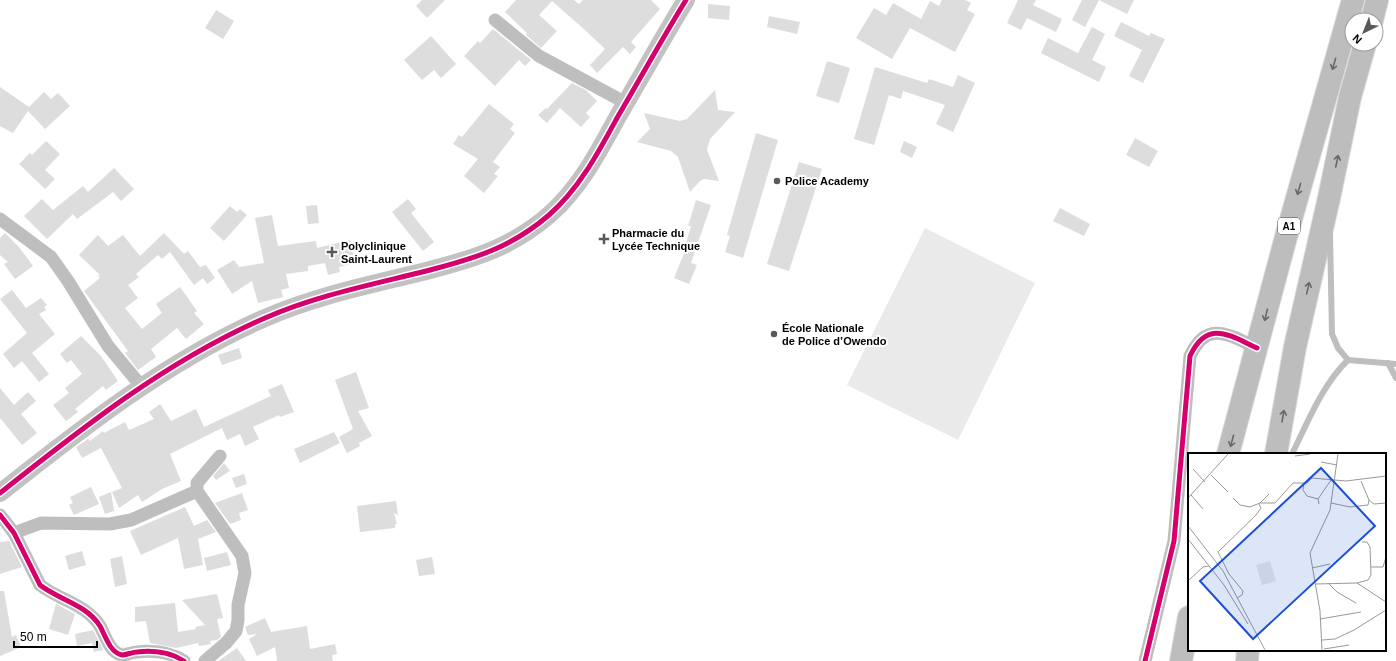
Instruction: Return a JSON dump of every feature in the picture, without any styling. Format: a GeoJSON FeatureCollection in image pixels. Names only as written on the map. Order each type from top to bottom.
{"type":"FeatureCollection","features":[{"type":"Feature","properties":{"kind":"highway","name":"A1"},"geometry":{"type":"LineString","coordinates":[[1228,453],[1286,237],[1353,0]]}},
{"type":"Feature","properties":{"kind":"highway"},"geometry":{"type":"LineString","coordinates":[[1374,12],[1377,0]]}},
{"type":"Feature","properties":{"kind":"highway"},"geometry":{"type":"LineString","coordinates":[[1276,453],[1295,347],[1350,97],[1363,52]]}},
{"type":"Feature","properties":{"kind":"highway"},"geometry":{"type":"LineString","coordinates":[[1181,661],[1188,622]]}},
{"type":"Feature","properties":{"kind":"highway"},"geometry":{"type":"LineString","coordinates":[[1247,661],[1248,651]]}},
{"type":"Feature","properties":{"kind":"street"},"geometry":{"type":"LineString","coordinates":[[0,493],[142,387],[222,339],[266,317],[343,293],[471,259],[514,240],[547,217],[574,188],[686,0]]}},
{"type":"Feature","properties":{"kind":"street"},"geometry":{"type":"LineString","coordinates":[[495,20],[540,56],[626,103]]}},
{"type":"Feature","properties":{"kind":"street"},"geometry":{"type":"LineString","coordinates":[[0,219],[51,256],[108,346],[142,387]]}},
{"type":"Feature","properties":{"kind":"street"},"geometry":{"type":"LineString","coordinates":[[1145,661],[1174,541],[1190,356],[1195,345],[1204,336],[1212,332],[1222,332],[1257,348]]}},
{"type":"Feature","properties":{"kind":"street"},"geometry":{"type":"LineString","coordinates":[[205,661],[226,643],[236,631],[238,605],[245,573],[242,556],[197,491],[197,483],[220,456]]}},
{"type":"Feature","properties":{"kind":"street"},"geometry":{"type":"LineString","coordinates":[[14,533],[41,523],[110,524],[132,520],[197,491]]}},
{"type":"Feature","properties":{"kind":"street"},"geometry":{"type":"LineString","coordinates":[[0,515],[14,533],[40,585],[46,590],[80,606],[99,625],[116,652],[122,655],[151,650],[176,656],[184,661]]}},
{"type":"Feature","properties":{"kind":"lane"},"geometry":{"type":"LineString","coordinates":[[1329,198],[1332,334],[1338,348],[1348,360]]}},
{"type":"Feature","properties":{"kind":"lane"},"geometry":{"type":"LineString","coordinates":[[1293,453],[1336,370],[1348,360],[1396,364]]}},
{"type":"Feature","properties":{"kind":"lane"},"geometry":{"type":"LineString","coordinates":[[1388,363],[1396,378]]}},
{"type":"Feature","properties":{"kind":"shaded area"},"geometry":{"type":"Polygon","coordinates":[[[925,228],[1035,283],[958,440],[847,385],[925,228]]]}},
{"type":"Feature","properties":{"kind":"building"},"geometry":{"type":"Polygon","coordinates":[[[422,0],[445,0],[427,18],[416,6],[422,0]]]}},
{"type":"Feature","properties":{"kind":"building"},"geometry":{"type":"Polygon","coordinates":[[[516,0],[574,0],[579,4],[583,0],[651,0],[660,9],[631,42],[636,47],[630,54],[623,47],[597,73],[590,65],[605,49],[586,31],[552,1],[539,15],[557,31],[541,48],[526,35],[527,33],[505,12],[516,0]]]}},
{"type":"Feature","properties":{"kind":"building"},"geometry":{"type":"Polygon","coordinates":[[[942,0],[965,0],[971,3],[967,10],[975,14],[955,52],[910,28],[892,59],[856,38],[874,8],[886,15],[893,3],[921,19],[930,1],[939,6],[942,0]]]}},
{"type":"Feature","properties":{"kind":"building"},"geometry":{"type":"Polygon","coordinates":[[[1018,0],[1036,0],[1033,5],[1062,19],[1056,32],[1027,18],[1021,30],[1007,23],[1018,0]]]}},
{"type":"Feature","properties":{"kind":"building"},"geometry":{"type":"Polygon","coordinates":[[[1082,0],[1099,0],[1085,27],[1072,20],[1082,0]]]}},
{"type":"Feature","properties":{"kind":"building"},"geometry":{"type":"Polygon","coordinates":[[[1099,0],[1134,0],[1127,14],[1099,0]]]}},
{"type":"Feature","properties":{"kind":"building"},"geometry":{"type":"Polygon","coordinates":[[[708,4],[730,6],[729,20],[708,18],[708,4]]]}},
{"type":"Feature","properties":{"kind":"building"},"geometry":{"type":"Polygon","coordinates":[[[216,10],[234,21],[223,39],[205,28],[216,10]]]}},
{"type":"Feature","properties":{"kind":"building"},"geometry":{"type":"Polygon","coordinates":[[[769,16],[800,22],[797,34],[767,27],[769,16]]]}},
{"type":"Feature","properties":{"kind":"building"},"geometry":{"type":"Polygon","coordinates":[[[1121,22],[1149,36],[1151,33],[1165,39],[1143,83],[1129,76],[1142,50],[1114,36],[1121,22]]]}},
{"type":"Feature","properties":{"kind":"building"},"geometry":{"type":"Polygon","coordinates":[[[1092,27],[1105,34],[1092,60],[1106,67],[1099,82],[1041,53],[1048,38],[1078,53],[1092,27]]]}},
{"type":"Feature","properties":{"kind":"building"},"geometry":{"type":"Polygon","coordinates":[[[493,29],[531,60],[525,66],[519,60],[495,86],[464,56],[478,41],[480,43],[493,29]]]}},
{"type":"Feature","properties":{"kind":"building"},"geometry":{"type":"Polygon","coordinates":[[[431,36],[456,64],[441,78],[434,70],[422,80],[404,60],[431,36]]]}},
{"type":"Feature","properties":{"kind":"building"},"geometry":{"type":"Polygon","coordinates":[[[827,61],[850,68],[839,103],[816,96],[827,61]]]}},
{"type":"Feature","properties":{"kind":"building"},"geometry":{"type":"Polygon","coordinates":[[[875,67],[927,83],[929,79],[953,87],[958,75],[975,83],[953,132],[936,124],[945,105],[903,91],[901,99],[889,95],[874,145],[854,139],[875,67]]]}},
{"type":"Feature","properties":{"kind":"building"},"geometry":{"type":"Polygon","coordinates":[[[572,83],[586,90],[597,101],[586,113],[590,117],[581,127],[560,108],[547,123],[538,115],[546,108],[547,109],[572,83]]]}},
{"type":"Feature","properties":{"kind":"building"},"geometry":{"type":"Polygon","coordinates":[[[0,87],[29,107],[44,92],[51,99],[58,93],[70,106],[45,129],[28,111],[13,133],[0,126],[0,87]]]}},
{"type":"Feature","properties":{"kind":"building"},"geometry":{"type":"Polygon","coordinates":[[[715,90],[718,110],[735,112],[710,139],[707,150],[719,181],[704,179],[700,181],[690,192],[678,157],[671,151],[637,142],[650,129],[644,113],[680,121],[687,119],[715,90]]]}},
{"type":"Feature","properties":{"kind":"building"},"geometry":{"type":"Polygon","coordinates":[[[489,104],[514,124],[510,129],[515,133],[493,162],[500,167],[494,174],[498,176],[484,193],[464,176],[478,159],[453,144],[459,135],[462,137],[489,104]]]}},
{"type":"Feature","properties":{"kind":"building"},"geometry":{"type":"Polygon","coordinates":[[[756,133],[778,140],[743,258],[725,252],[730,236],[727,235],[756,133]]]}},
{"type":"Feature","properties":{"kind":"building"},"geometry":{"type":"Polygon","coordinates":[[[1135,138],[1158,151],[1149,167],[1126,155],[1135,138]]]}},
{"type":"Feature","properties":{"kind":"building"},"geometry":{"type":"Polygon","coordinates":[[[46,141],[60,154],[45,170],[55,179],[45,189],[19,164],[30,153],[32,155],[46,141]]]}},
{"type":"Feature","properties":{"kind":"building"},"geometry":{"type":"Polygon","coordinates":[[[904,141],[917,147],[912,158],[900,152],[904,141]]]}},
{"type":"Feature","properties":{"kind":"building"},"geometry":{"type":"Polygon","coordinates":[[[799,162],[822,169],[789,271],[767,264],[799,162]]]}},
{"type":"Feature","properties":{"kind":"building"},"geometry":{"type":"Polygon","coordinates":[[[114,168],[134,189],[121,201],[113,192],[77,219],[73,214],[47,239],[24,216],[42,199],[53,210],[83,186],[88,192],[114,168]]]}},
{"type":"Feature","properties":{"kind":"building"},"geometry":{"type":"Polygon","coordinates":[[[408,199],[416,209],[411,213],[434,242],[423,251],[392,212],[408,199]]]}},
{"type":"Feature","properties":{"kind":"building"},"geometry":{"type":"Polygon","coordinates":[[[696,200],[711,205],[691,263],[697,265],[689,284],[674,278],[685,251],[684,250],[691,226],[688,226],[696,200]]]}},
{"type":"Feature","properties":{"kind":"building"},"geometry":{"type":"Polygon","coordinates":[[[317,205],[319,223],[308,224],[306,206],[317,205]]]}},
{"type":"Feature","properties":{"kind":"building"},"geometry":{"type":"Polygon","coordinates":[[[230,206],[237,212],[240,209],[247,215],[224,241],[210,228],[230,206]]]}},
{"type":"Feature","properties":{"kind":"building"},"geometry":{"type":"Polygon","coordinates":[[[1060,208],[1090,224],[1084,236],[1053,221],[1060,208]]]}},
{"type":"Feature","properties":{"kind":"building"},"geometry":{"type":"Polygon","coordinates":[[[272,215],[278,246],[316,241],[317,248],[350,240],[355,263],[339,267],[340,272],[328,275],[325,263],[308,266],[308,271],[286,274],[289,288],[281,290],[283,297],[258,303],[252,281],[232,294],[217,270],[234,260],[239,267],[264,263],[255,218],[272,215]]]}},
{"type":"Feature","properties":{"kind":"building"},"geometry":{"type":"Polygon","coordinates":[[[5,233],[19,247],[33,266],[15,279],[4,264],[8,262],[0,255],[0,238],[5,233]]]}},
{"type":"Feature","properties":{"kind":"building"},"geometry":{"type":"Polygon","coordinates":[[[164,233],[184,254],[188,251],[200,267],[206,265],[215,278],[207,284],[203,278],[194,285],[170,252],[162,259],[158,255],[136,274],[139,277],[128,285],[138,298],[125,308],[142,329],[162,313],[156,304],[180,287],[197,311],[194,313],[204,324],[186,339],[177,328],[151,349],[156,357],[138,370],[125,353],[128,351],[84,291],[100,278],[98,276],[100,275],[79,255],[98,235],[108,246],[123,235],[140,256],[164,233]]]}},
{"type":"Feature","properties":{"kind":"building"},"geometry":{"type":"Polygon","coordinates":[[[12,290],[26,308],[41,298],[47,305],[44,307],[46,310],[39,314],[55,334],[32,353],[49,374],[39,382],[22,361],[14,368],[3,354],[27,333],[0,299],[12,290]]]}},
{"type":"Feature","properties":{"kind":"building"},"geometry":{"type":"Polygon","coordinates":[[[81,336],[101,356],[118,381],[106,390],[103,386],[75,409],[78,412],[66,421],[53,405],[69,393],[65,388],[82,374],[71,360],[67,363],[60,354],[81,336]]]}},
{"type":"Feature","properties":{"kind":"building"},"geometry":{"type":"Polygon","coordinates":[[[239,348],[242,358],[222,365],[218,355],[239,348]]]}},
{"type":"Feature","properties":{"kind":"building"},"geometry":{"type":"Polygon","coordinates":[[[356,372],[369,408],[358,411],[372,436],[359,443],[360,446],[347,453],[339,437],[353,429],[335,380],[356,372]]]}},
{"type":"Feature","properties":{"kind":"building"},"geometry":{"type":"Polygon","coordinates":[[[282,384],[294,412],[280,417],[279,415],[253,427],[259,439],[245,446],[240,434],[227,440],[222,428],[170,454],[181,481],[162,489],[142,502],[138,495],[119,508],[112,492],[122,488],[101,448],[82,458],[76,447],[88,439],[90,441],[103,431],[104,433],[125,422],[129,430],[154,419],[149,412],[160,404],[171,421],[196,409],[204,427],[271,396],[268,390],[282,384]]]}},
{"type":"Feature","properties":{"kind":"building"},"geometry":{"type":"Polygon","coordinates":[[[0,388],[14,405],[28,392],[36,401],[21,414],[37,433],[22,445],[0,418],[0,388]]]}},
{"type":"Feature","properties":{"kind":"building"},"geometry":{"type":"Polygon","coordinates":[[[334,432],[340,443],[300,463],[294,449],[334,432]]]}},
{"type":"Feature","properties":{"kind":"building"},"geometry":{"type":"Polygon","coordinates":[[[224,463],[230,471],[216,480],[213,476],[224,463]]]}},
{"type":"Feature","properties":{"kind":"building"},"geometry":{"type":"Polygon","coordinates":[[[244,474],[247,484],[236,488],[232,478],[244,474]]]}},
{"type":"Feature","properties":{"kind":"building"},"geometry":{"type":"Polygon","coordinates":[[[91,487],[99,504],[74,515],[69,505],[73,503],[70,497],[91,487]]]}},
{"type":"Feature","properties":{"kind":"building"},"geometry":{"type":"Polygon","coordinates":[[[111,492],[114,511],[105,514],[99,497],[111,492]]]}},
{"type":"Feature","properties":{"kind":"building"},"geometry":{"type":"Polygon","coordinates":[[[242,493],[248,510],[239,513],[241,520],[230,524],[215,503],[242,493]]]}},
{"type":"Feature","properties":{"kind":"building"},"geometry":{"type":"Polygon","coordinates":[[[396,501],[398,515],[394,513],[397,524],[395,524],[395,528],[360,532],[357,506],[396,501]]]}},
{"type":"Feature","properties":{"kind":"building"},"geometry":{"type":"Polygon","coordinates":[[[185,507],[194,526],[207,520],[216,532],[198,539],[203,565],[184,569],[178,538],[141,555],[130,531],[185,507]]]}},
{"type":"Feature","properties":{"kind":"building"},"geometry":{"type":"Polygon","coordinates":[[[9,541],[22,567],[0,574],[0,542],[9,541]]]}},
{"type":"Feature","properties":{"kind":"building"},"geometry":{"type":"Polygon","coordinates":[[[82,551],[86,565],[69,570],[65,556],[82,551]]]}},
{"type":"Feature","properties":{"kind":"building"},"geometry":{"type":"Polygon","coordinates":[[[227,552],[231,565],[207,571],[204,558],[227,552]]]}},
{"type":"Feature","properties":{"kind":"building"},"geometry":{"type":"Polygon","coordinates":[[[122,556],[127,584],[115,587],[110,559],[122,556]]]}},
{"type":"Feature","properties":{"kind":"building"},"geometry":{"type":"Polygon","coordinates":[[[432,557],[435,574],[419,576],[416,560],[432,557]]]}},
{"type":"Feature","properties":{"kind":"building"},"geometry":{"type":"Polygon","coordinates":[[[0,591],[4,591],[12,637],[16,635],[21,647],[0,656],[0,591]]]}},
{"type":"Feature","properties":{"kind":"building"},"geometry":{"type":"Polygon","coordinates":[[[217,594],[223,618],[217,619],[221,637],[217,640],[210,641],[211,644],[199,646],[198,643],[176,648],[150,643],[146,621],[135,622],[135,607],[175,603],[178,632],[196,629],[195,627],[205,625],[182,600],[217,594]]]}},
{"type":"Feature","properties":{"kind":"building"},"geometry":{"type":"Polygon","coordinates":[[[56,604],[75,614],[68,635],[49,629],[56,604]]]}},
{"type":"Feature","properties":{"kind":"building"},"geometry":{"type":"Polygon","coordinates":[[[265,618],[271,632],[307,626],[310,649],[335,644],[337,654],[332,655],[333,661],[277,661],[275,647],[257,656],[249,639],[257,634],[248,635],[245,627],[265,618]]]}},
{"type":"Feature","properties":{"kind":"building"},"geometry":{"type":"Polygon","coordinates":[[[93,630],[103,650],[94,652],[92,643],[77,646],[75,634],[93,630]]]}},
{"type":"Feature","properties":{"kind":"building"},"geometry":{"type":"Polygon","coordinates":[[[237,648],[246,661],[218,661],[237,648]]]}},
{"type":"Feature","properties":{"kind":"cycle path"},"geometry":{"type":"LineString","coordinates":[[0,493],[62,444],[127,397],[194,354],[229,335],[265,318],[326,296],[447,266],[478,256],[507,243],[535,226],[560,205],[579,182],[603,144],[686,0]]}},
{"type":"Feature","properties":{"kind":"cycle path"},"geometry":{"type":"LineString","coordinates":[[1145,661],[1174,541],[1190,356],[1197,344],[1204,337],[1219,333],[1228,335],[1257,348]]}},
{"type":"Feature","properties":{"kind":"cycle path"},"geometry":{"type":"LineString","coordinates":[[0,515],[14,533],[40,585],[87,612],[100,626],[108,643],[114,651],[122,655],[143,651],[162,652],[184,661]]}},
{"type":"Feature","properties":{"kind":"place","name":"Police Academy"},"geometry":{"type":"Point","coordinates":[777,181]}},
{"type":"Feature","properties":{"kind":"place","name":"Pharmacie du Lycée Technique"},"geometry":{"type":"Point","coordinates":[604,239]}},
{"type":"Feature","properties":{"kind":"place","name":"Polyclinique Saint-Laurent"},"geometry":{"type":"Point","coordinates":[332,252]}},
{"type":"Feature","properties":{"kind":"place","name":"École Nationale de Police d’Owendo"},"geometry":{"type":"Point","coordinates":[774,334]}}]}
